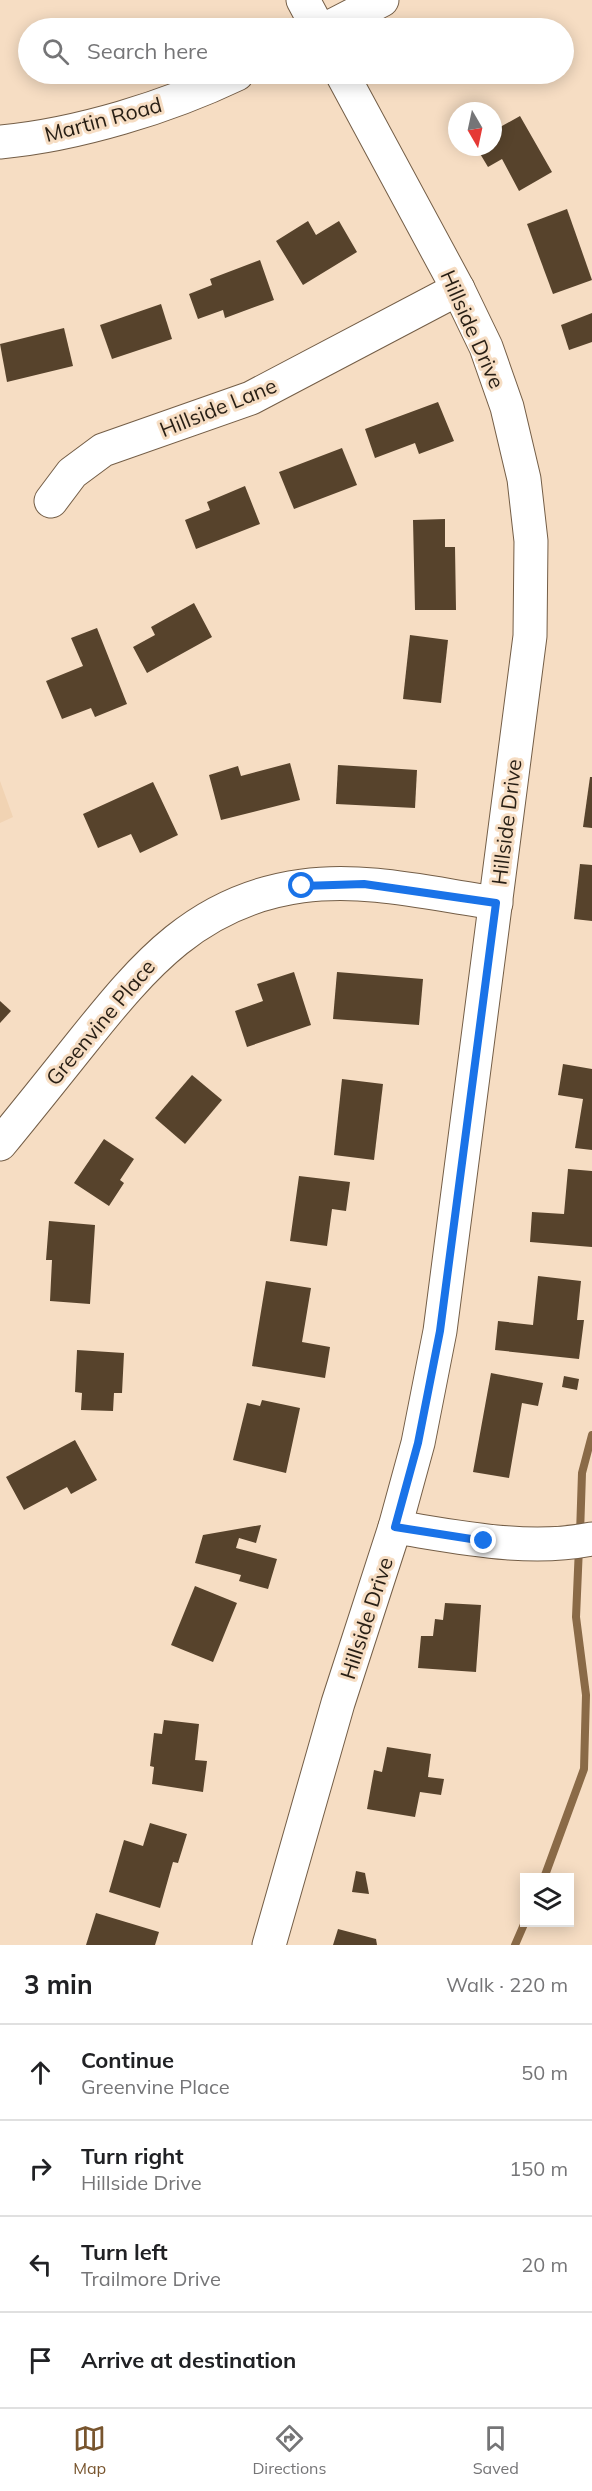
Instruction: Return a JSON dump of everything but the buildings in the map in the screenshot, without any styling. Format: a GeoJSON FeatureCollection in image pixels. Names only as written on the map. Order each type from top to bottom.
{"type":"FeatureCollection","features":[{"type":"Feature","properties":{"kind":"street"},"geometry":{"type":"LineString","coordinates":[[303,0],[313,18]]}},
{"type":"Feature","properties":{"kind":"street"},"geometry":{"type":"LineString","coordinates":[[347,18],[382,0]]}},
{"type":"Feature","properties":{"kind":"street","name":"Martin Road"},"geometry":{"type":"LineString","coordinates":[[0,142],[78,129],[196,94],[216,84]]}},
{"type":"Feature","properties":{"kind":"street","name":"Hillside Drive"},"geometry":{"type":"LineString","coordinates":[[269,1945],[338,1703],[395,1527],[418,1443],[440,1331],[530,636],[531,541],[524,479],[507,407],[486,347],[458,289],[347,84]]}},
{"type":"Feature","properties":{"kind":"street","name":"Hillside Lane"},"geometry":{"type":"LineString","coordinates":[[51,501],[72,474],[103,450],[251,398],[458,289]]}},
{"type":"Feature","properties":{"kind":"street","name":"Greenvine Place"},"geometry":{"type":"LineString","coordinates":[[0,1144],[143,969],[191,928],[225,909],[265,894],[302,886],[354,884],[496,903]]}},
{"type":"Feature","properties":{"kind":"street"},"geometry":{"type":"LineString","coordinates":[[395,1527],[484,1541],[568,1544],[592,1539]]}},
{"type":"Feature","properties":{"kind":"shaded area"},"geometry":{"type":"Polygon","coordinates":[[[0,781],[13,817],[0,823],[0,781]]]}},
{"type":"Feature","properties":{"kind":"waterway"},"geometry":{"type":"LineString","coordinates":[[580,1534],[582,1473],[592,1435]]}},
{"type":"Feature","properties":{"kind":"waterway"},"geometry":{"type":"LineString","coordinates":[[546,1873],[584,1769],[586,1695],[576,1617],[579,1547]]}},
{"type":"Feature","properties":{"kind":"waterway"},"geometry":{"type":"LineString","coordinates":[[515,1945],[523,1927]]}},
{"type":"Feature","properties":{"kind":"route"},"geometry":{"type":"LineString","coordinates":[[302,886],[364,884],[496,903],[440,1331],[418,1443],[395,1527],[484,1541]]}}]}
